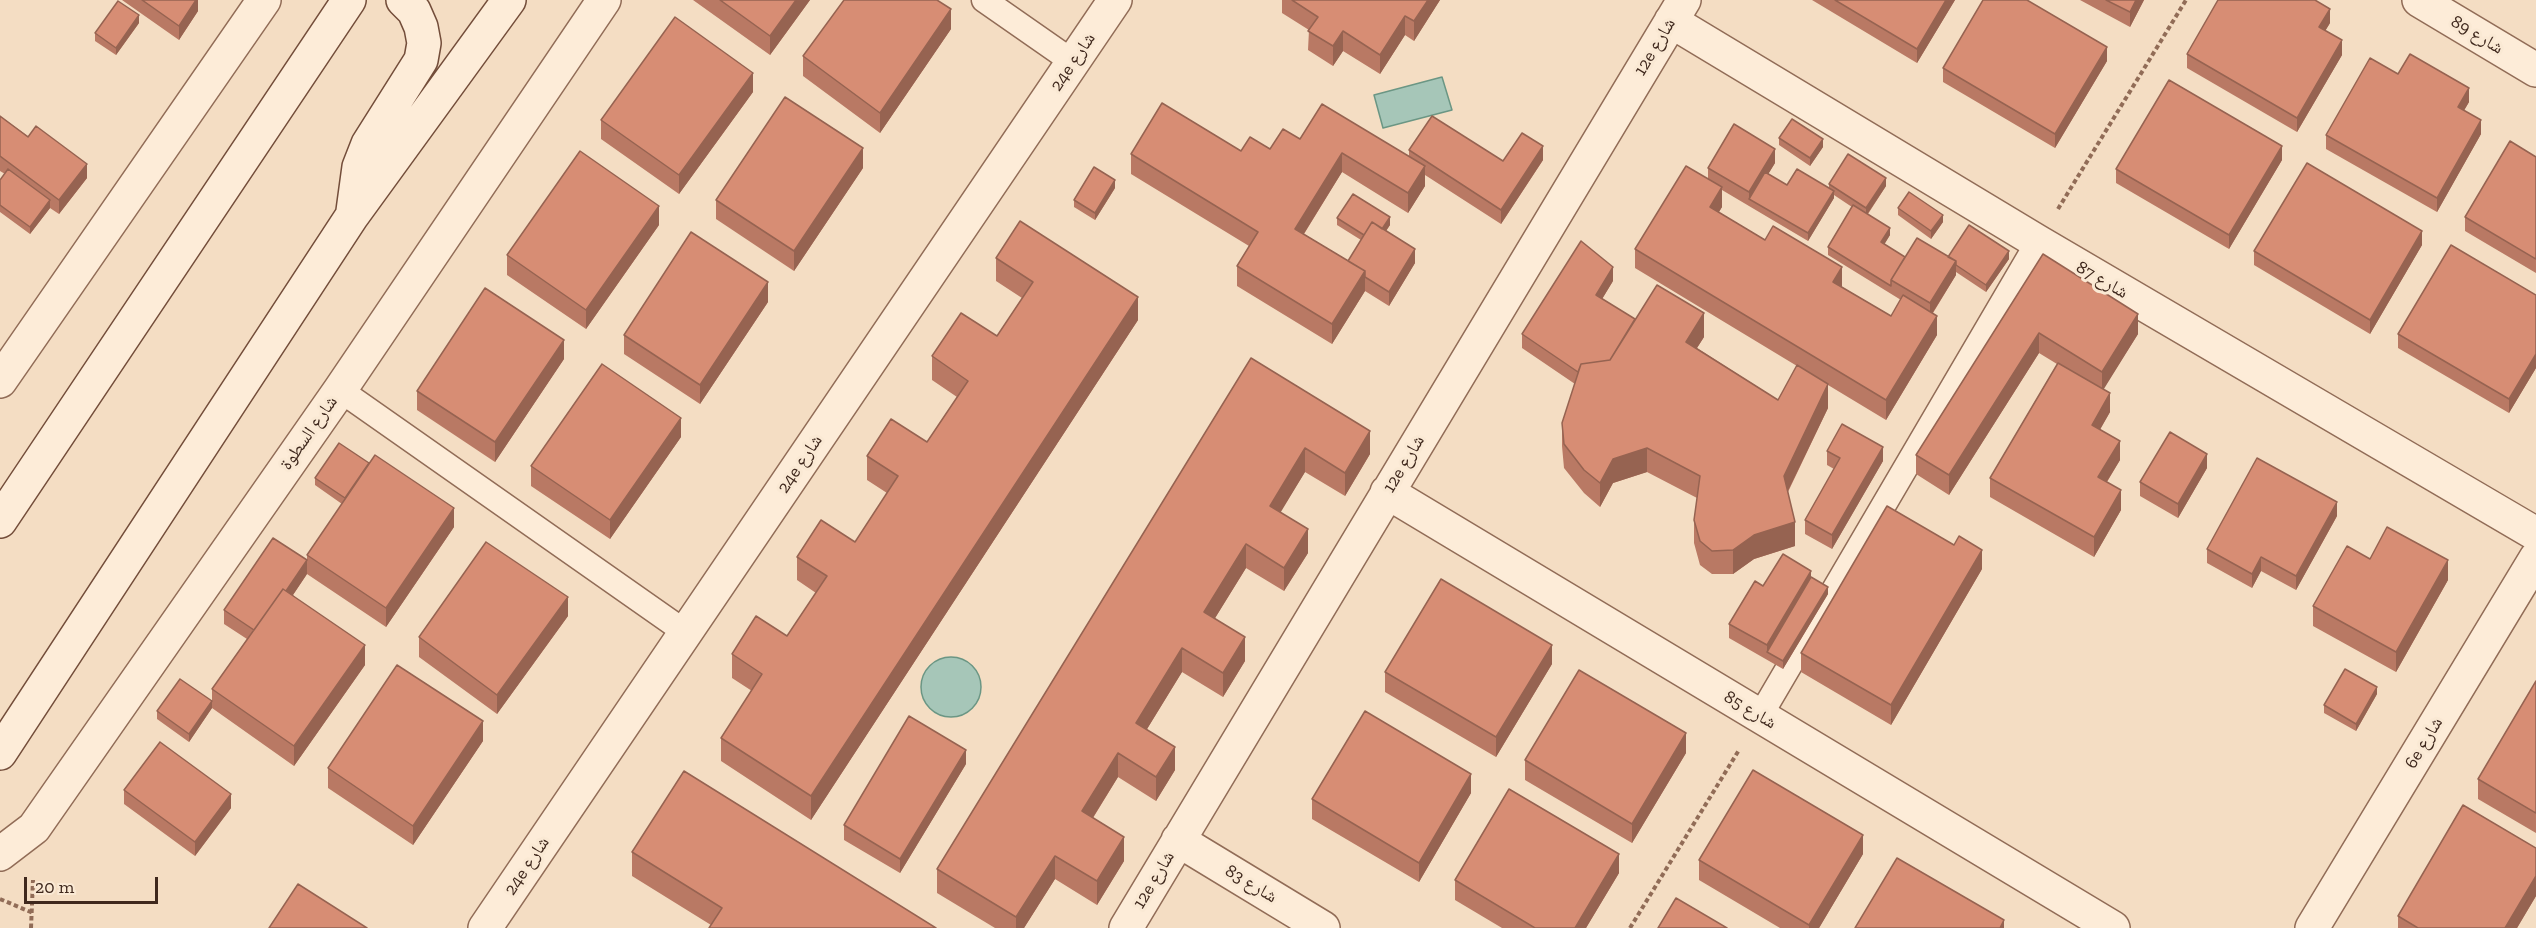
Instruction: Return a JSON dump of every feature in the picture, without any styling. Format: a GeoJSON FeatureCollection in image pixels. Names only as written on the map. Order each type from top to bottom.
{"type":"FeatureCollection","features":[{"type":"Feature","properties":{"kind":"street"},"geometry":{"type":"LineString","coordinates":[[0,381],[264,0]]}},
{"type":"Feature","properties":{"kind":"street"},"geometry":{"type":"LineString","coordinates":[[0,521],[349,0]]}},
{"type":"Feature","properties":{"kind":"street"},"geometry":{"type":"LineString","coordinates":[[352,216],[354,192],[368,144],[422,60],[424,44],[422,27],[414,11],[404,0]]}},
{"type":"Feature","properties":{"kind":"street"},"geometry":{"type":"LineString","coordinates":[[0,753],[352,216],[509,0]]}},
{"type":"Feature","properties":{"kind":"street","name":"شارع السطوة"},"geometry":{"type":"LineString","coordinates":[[0,854],[34,828],[340,390],[604,0]]}},
{"type":"Feature","properties":{"kind":"street","name":"24e شارع"},"geometry":{"type":"LineString","coordinates":[[493,926],[685,632],[1115,0]]}},
{"type":"Feature","properties":{"kind":"street","name":"شارع 89"},"geometry":{"type":"LineString","coordinates":[[2419,0],[2536,70]]}},
{"type":"Feature","properties":{"kind":"street","name":"شارع 87"},"geometry":{"type":"LineString","coordinates":[[1677,11],[2038,242],[2536,534]]}},
{"type":"Feature","properties":{"kind":"street","name":"12e شارع"},"geometry":{"type":"LineString","coordinates":[[1126,928],[1677,11]]}},
{"type":"Feature","properties":{"kind":"street","name":"شارع 85"},"geometry":{"type":"LineString","coordinates":[[1388,492],[2113,928]]}},
{"type":"Feature","properties":{"kind":"street","name":"6e شارع"},"geometry":{"type":"LineString","coordinates":[[2312,928],[2536,558]]}},
{"type":"Feature","properties":{"kind":"street","name":"شارع 83"},"geometry":{"type":"LineString","coordinates":[[1178,840],[1323,928]]}},
{"type":"Feature","properties":{"kind":"lane"},"geometry":{"type":"LineString","coordinates":[[984,0],[1073,62]]}},
{"type":"Feature","properties":{"kind":"lane"},"geometry":{"type":"LineString","coordinates":[[1760,716],[2038,242]]}},
{"type":"Feature","properties":{"kind":"lane"},"geometry":{"type":"LineString","coordinates":[[340,390],[685,632]]}},
{"type":"Feature","properties":{"kind":"path"},"geometry":{"type":"LineString","coordinates":[[2038,242],[2186,0]]}},
{"type":"Feature","properties":{"kind":"path"},"geometry":{"type":"LineString","coordinates":[[1630,928],[1760,716]]}},
{"type":"Feature","properties":{"kind":"path"},"geometry":{"type":"LineString","coordinates":[[0,899],[33,913]]}},
{"type":"Feature","properties":{"kind":"shaded area"},"geometry":{"type":"Polygon","coordinates":[[[1442,77],[1452,110],[1383,128],[1374,95],[1442,77]]]}},
{"type":"Feature","properties":{"kind":"shaded area"},"geometry":{"type":"Polygon","coordinates":[[[951,657],[968,662],[976,670],[981,687],[976,704],[968,712],[951,717],[934,712],[926,704],[921,687],[926,670],[934,662],[951,657]]]}},
{"type":"Feature","properties":{"kind":"building"},"geometry":{"type":"Polygon","coordinates":[[[142,0],[196,0],[179,26],[142,0]]]}},
{"type":"Feature","properties":{"kind":"building"},"geometry":{"type":"Polygon","coordinates":[[[720,0],[796,0],[770,36],[720,0]]]}},
{"type":"Feature","properties":{"kind":"building"},"geometry":{"type":"Polygon","coordinates":[[[844,0],[937,0],[951,9],[880,113],[803,56],[844,0]]]}},
{"type":"Feature","properties":{"kind":"building"},"geometry":{"type":"Polygon","coordinates":[[[1292,0],[1428,0],[1414,21],[1405,16],[1380,55],[1343,31],[1333,46],[1308,31],[1318,17],[1292,0]]]}},
{"type":"Feature","properties":{"kind":"building"},"geometry":{"type":"Polygon","coordinates":[[[1835,0],[1946,0],[1917,49],[1835,0]]]}},
{"type":"Feature","properties":{"kind":"building"},"geometry":{"type":"Polygon","coordinates":[[[1983,0],[2027,0],[2107,47],[2055,134],[1943,68],[1983,0]]]}},
{"type":"Feature","properties":{"kind":"building"},"geometry":{"type":"Polygon","coordinates":[[[2106,0],[2136,0],[2130,12],[2106,0]]]}},
{"type":"Feature","properties":{"kind":"building"},"geometry":{"type":"Polygon","coordinates":[[[2218,0],[2315,0],[2330,9],[2319,27],[2342,40],[2297,118],[2187,54],[2218,0]]]}},
{"type":"Feature","properties":{"kind":"building"},"geometry":{"type":"Polygon","coordinates":[[[118,1],[139,15],[116,48],[95,33],[118,1]]]}},
{"type":"Feature","properties":{"kind":"building"},"geometry":{"type":"Polygon","coordinates":[[[675,17],[753,73],[679,175],[601,120],[675,17]]]}},
{"type":"Feature","properties":{"kind":"building"},"geometry":{"type":"Polygon","coordinates":[[[2410,54],[2469,88],[2458,107],[2481,120],[2437,198],[2326,135],[2370,58],[2398,74],[2410,54]]]}},
{"type":"Feature","properties":{"kind":"building"},"geometry":{"type":"Polygon","coordinates":[[[2169,80],[2282,146],[2229,235],[2116,169],[2169,80]]]}},
{"type":"Feature","properties":{"kind":"building"},"geometry":{"type":"Polygon","coordinates":[[[785,97],[863,148],[794,251],[716,200],[785,97]]]}},
{"type":"Feature","properties":{"kind":"building"},"geometry":{"type":"Polygon","coordinates":[[[1162,103],[1241,151],[1250,137],[1270,149],[1283,129],[1300,139],[1322,104],[1425,166],[1408,193],[1342,153],[1295,229],[1365,271],[1332,324],[1237,266],[1258,232],[1131,154],[1162,103]]]}},
{"type":"Feature","properties":{"kind":"building"},"geometry":{"type":"Polygon","coordinates":[[[0,116],[28,137],[36,126],[87,164],[59,200],[0,156],[0,116]]]}},
{"type":"Feature","properties":{"kind":"building"},"geometry":{"type":"Polygon","coordinates":[[[1432,116],[1503,161],[1522,133],[1543,146],[1501,210],[1409,150],[1432,116]]]}},
{"type":"Feature","properties":{"kind":"building"},"geometry":{"type":"Polygon","coordinates":[[[1792,119],[1823,139],[1810,158],[1779,138],[1792,119]]]}},
{"type":"Feature","properties":{"kind":"building"},"geometry":{"type":"Polygon","coordinates":[[[1734,124],[1775,149],[1749,192],[1708,168],[1734,124]]]}},
{"type":"Feature","properties":{"kind":"building"},"geometry":{"type":"Polygon","coordinates":[[[2510,141],[2536,157],[2536,259],[2465,217],[2510,141]]]}},
{"type":"Feature","properties":{"kind":"building"},"geometry":{"type":"Polygon","coordinates":[[[580,151],[659,206],[586,310],[507,255],[580,151]]]}},
{"type":"Feature","properties":{"kind":"building"},"geometry":{"type":"Polygon","coordinates":[[[1848,154],[1886,178],[1866,208],[1829,184],[1848,154]]]}},
{"type":"Feature","properties":{"kind":"building"},"geometry":{"type":"Polygon","coordinates":[[[2307,163],[2422,231],[2370,320],[2254,251],[2307,163]]]}},
{"type":"Feature","properties":{"kind":"building"},"geometry":{"type":"Polygon","coordinates":[[[1686,166],[1722,187],[1710,207],[1765,240],[1773,226],[1842,267],[1833,282],[1891,316],[1903,295],[1937,316],[1886,400],[1635,249],[1686,166]]]}},
{"type":"Feature","properties":{"kind":"building"},"geometry":{"type":"Polygon","coordinates":[[[1094,167],[1115,180],[1095,213],[1074,200],[1094,167]]]}},
{"type":"Feature","properties":{"kind":"building"},"geometry":{"type":"Polygon","coordinates":[[[8,169],[50,200],[30,227],[0,205],[0,180],[8,169]]]}},
{"type":"Feature","properties":{"kind":"building"},"geometry":{"type":"Polygon","coordinates":[[[1797,169],[1834,191],[1808,233],[1749,199],[1765,172],[1787,185],[1797,169]]]}},
{"type":"Feature","properties":{"kind":"building"},"geometry":{"type":"Polygon","coordinates":[[[1909,192],[1943,215],[1931,231],[1898,208],[1909,192]]]}},
{"type":"Feature","properties":{"kind":"building"},"geometry":{"type":"Polygon","coordinates":[[[1353,194],[1390,217],[1382,229],[1372,222],[1364,235],[1337,218],[1353,194]]]}},
{"type":"Feature","properties":{"kind":"building"},"geometry":{"type":"Polygon","coordinates":[[[1853,205],[1890,228],[1881,242],[1905,257],[1891,280],[1891,286],[1828,247],[1853,205]]]}},
{"type":"Feature","properties":{"kind":"building"},"geometry":{"type":"Polygon","coordinates":[[[1020,221],[1138,297],[811,796],[721,738],[762,674],[732,654],[756,616],[787,636],[827,576],[797,557],[821,520],[855,542],[898,476],[867,456],[891,419],[927,442],[968,381],[932,356],[961,313],[997,336],[1033,282],[996,258],[1020,221]]]}},
{"type":"Feature","properties":{"kind":"building"},"geometry":{"type":"Polygon","coordinates":[[[1372,222],[1415,249],[1389,292],[1365,277],[1365,271],[1348,261],[1372,222]]]}},
{"type":"Feature","properties":{"kind":"building"},"geometry":{"type":"Polygon","coordinates":[[[1969,225],[2009,251],[1986,285],[1948,257],[1969,225]]]}},
{"type":"Feature","properties":{"kind":"building"},"geometry":{"type":"Polygon","coordinates":[[[691,232],[768,282],[700,385],[624,335],[691,232]]]}},
{"type":"Feature","properties":{"kind":"building"},"geometry":{"type":"Polygon","coordinates":[[[1917,238],[1956,261],[1930,303],[1891,280],[1917,238]]]}},
{"type":"Feature","properties":{"kind":"building"},"geometry":{"type":"Polygon","coordinates":[[[1581,241],[1613,267],[1596,295],[1635,319],[1610,360],[1581,364],[1578,372],[1522,334],[1581,241]]]}},
{"type":"Feature","properties":{"kind":"building"},"geometry":{"type":"Polygon","coordinates":[[[2451,245],[2536,295],[2536,354],[2509,399],[2398,334],[2451,245]]]}},
{"type":"Feature","properties":{"kind":"building"},"geometry":{"type":"Polygon","coordinates":[[[2043,254],[2138,314],[2102,372],[2039,333],[1949,475],[1916,455],[2043,254]]]}},
{"type":"Feature","properties":{"kind":"building"},"geometry":{"type":"Polygon","coordinates":[[[1657,285],[1704,313],[1686,342],[1778,400],[1797,365],[1828,384],[1784,476],[1795,522],[1754,535],[1733,550],[1712,551],[1700,541],[1694,520],[1700,476],[1647,448],[1613,459],[1600,483],[1584,470],[1564,444],[1562,423],[1581,364],[1610,360],[1657,285]]]}},
{"type":"Feature","properties":{"kind":"building"},"geometry":{"type":"Polygon","coordinates":[[[485,288],[564,340],[495,442],[417,391],[485,288]]]}},
{"type":"Feature","properties":{"kind":"building"},"geometry":{"type":"Polygon","coordinates":[[[1251,358],[1370,431],[1345,473],[1305,448],[1270,506],[1308,529],[1284,568],[1246,544],[1204,612],[1245,637],[1223,673],[1182,648],[1136,723],[1175,747],[1156,777],[1118,753],[1082,811],[1124,837],[1097,881],[1055,856],[1016,917],[937,869],[1251,358]]]}},
{"type":"Feature","properties":{"kind":"building"},"geometry":{"type":"Polygon","coordinates":[[[2058,363],[2110,393],[2092,425],[2120,441],[2098,477],[2121,490],[2094,537],[1990,478],[2058,363]]]}},
{"type":"Feature","properties":{"kind":"building"},"geometry":{"type":"Polygon","coordinates":[[[602,364],[681,418],[610,520],[531,466],[602,364]]]}},
{"type":"Feature","properties":{"kind":"building"},"geometry":{"type":"Polygon","coordinates":[[[1842,424],[1883,447],[1832,535],[1805,520],[1840,458],[1827,451],[1842,424]]]}},
{"type":"Feature","properties":{"kind":"building"},"geometry":{"type":"Polygon","coordinates":[[[2170,432],[2207,454],[2178,504],[2140,482],[2170,432]]]}},
{"type":"Feature","properties":{"kind":"building"},"geometry":{"type":"Polygon","coordinates":[[[339,443],[369,463],[345,498],[315,478],[339,443]]]}},
{"type":"Feature","properties":{"kind":"building"},"geometry":{"type":"Polygon","coordinates":[[[375,455],[454,508],[386,608],[307,555],[375,455]]]}},
{"type":"Feature","properties":{"kind":"building"},"geometry":{"type":"Polygon","coordinates":[[[2257,458],[2337,502],[2296,576],[2261,557],[2252,574],[2207,549],[2257,458]]]}},
{"type":"Feature","properties":{"kind":"building"},"geometry":{"type":"Polygon","coordinates":[[[1887,506],[1954,545],[1959,536],[1982,550],[1891,705],[1801,653],[1887,506]]]}},
{"type":"Feature","properties":{"kind":"building"},"geometry":{"type":"Polygon","coordinates":[[[2387,527],[2448,560],[2396,652],[2313,606],[2347,546],[2370,559],[2387,527]]]}},
{"type":"Feature","properties":{"kind":"building"},"geometry":{"type":"Polygon","coordinates":[[[273,538],[307,560],[286,591],[283,589],[254,630],[224,610],[273,538]]]}},
{"type":"Feature","properties":{"kind":"building"},"geometry":{"type":"Polygon","coordinates":[[[486,542],[568,597],[497,695],[419,637],[486,542]]]}},
{"type":"Feature","properties":{"kind":"building"},"geometry":{"type":"Polygon","coordinates":[[[1783,554],[1811,571],[1767,645],[1729,624],[1755,581],[1763,586],[1783,554]]]}},
{"type":"Feature","properties":{"kind":"building"},"geometry":{"type":"Polygon","coordinates":[[[1811,577],[1828,587],[1783,661],[1767,652],[1811,577]]]}},
{"type":"Feature","properties":{"kind":"building"},"geometry":{"type":"Polygon","coordinates":[[[1441,579],[1552,645],[1496,737],[1385,672],[1441,579]]]}},
{"type":"Feature","properties":{"kind":"building"},"geometry":{"type":"Polygon","coordinates":[[[283,589],[365,645],[294,746],[212,689],[283,589]]]}},
{"type":"Feature","properties":{"kind":"building"},"geometry":{"type":"Polygon","coordinates":[[[397,665],[483,721],[413,826],[328,768],[397,665]]]}},
{"type":"Feature","properties":{"kind":"building"},"geometry":{"type":"Polygon","coordinates":[[[2345,669],[2377,687],[2356,724],[2324,705],[2345,669]]]}},
{"type":"Feature","properties":{"kind":"building"},"geometry":{"type":"Polygon","coordinates":[[[1579,670],[1686,733],[1632,824],[1525,760],[1579,670]]]}},
{"type":"Feature","properties":{"kind":"building"},"geometry":{"type":"Polygon","coordinates":[[[180,679],[212,701],[189,734],[157,711],[180,679]]]}},
{"type":"Feature","properties":{"kind":"building"},"geometry":{"type":"Polygon","coordinates":[[[2536,681],[2536,813],[2478,779],[2536,681]]]}},
{"type":"Feature","properties":{"kind":"building"},"geometry":{"type":"Polygon","coordinates":[[[1365,711],[1471,774],[1419,863],[1312,799],[1365,711]]]}},
{"type":"Feature","properties":{"kind":"building"},"geometry":{"type":"Polygon","coordinates":[[[909,716],[966,750],[900,859],[844,825],[909,716]]]}},
{"type":"Feature","properties":{"kind":"building"},"geometry":{"type":"Polygon","coordinates":[[[160,742],[231,794],[195,842],[124,790],[160,742]]]}},
{"type":"Feature","properties":{"kind":"building"},"geometry":{"type":"Polygon","coordinates":[[[1753,770],[1863,835],[1809,925],[1699,860],[1753,770]]]}},
{"type":"Feature","properties":{"kind":"building"},"geometry":{"type":"Polygon","coordinates":[[[684,771],[936,928],[709,928],[722,908],[632,852],[684,771]]]}},
{"type":"Feature","properties":{"kind":"building"},"geometry":{"type":"Polygon","coordinates":[[[1509,789],[1619,854],[1575,928],[1535,928],[1455,880],[1509,789]]]}},
{"type":"Feature","properties":{"kind":"building"},"geometry":{"type":"Polygon","coordinates":[[[2463,805],[2536,848],[2536,876],[2505,928],[2418,928],[2398,916],[2463,805]]]}},
{"type":"Feature","properties":{"kind":"building"},"geometry":{"type":"Polygon","coordinates":[[[1897,858],[2004,920],[2000,928],[1855,928],[1897,858]]]}},
{"type":"Feature","properties":{"kind":"building"},"geometry":{"type":"Polygon","coordinates":[[[298,884],[367,928],[269,928],[298,884]]]}},
{"type":"Feature","properties":{"kind":"building"},"geometry":{"type":"Polygon","coordinates":[[[1676,898],[1727,928],[1658,928],[1676,898]]]}}]}
